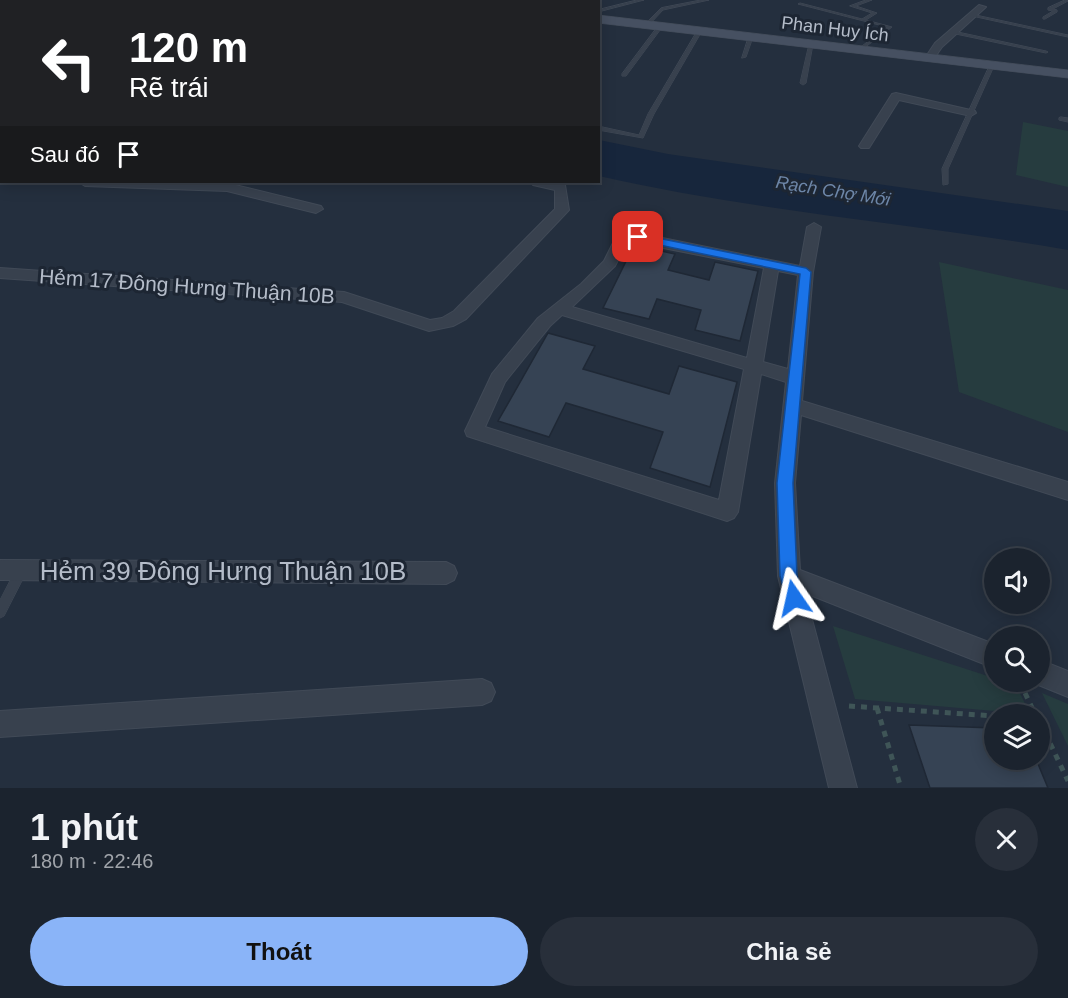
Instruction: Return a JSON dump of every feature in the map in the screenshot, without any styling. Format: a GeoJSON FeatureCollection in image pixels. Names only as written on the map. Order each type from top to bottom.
{"type":"FeatureCollection","features":[{"type":"Feature","properties":{"kind":"main road","name":"Phan Huy Ích"},"geometry":{"type":"LineString","coordinates":[[600,19],[1068,74]]}},
{"type":"Feature","properties":{"kind":"street"},"geometry":{"type":"LineString","coordinates":[[930,58],[938,45],[982,7]]}},
{"type":"Feature","properties":{"kind":"street"},"geometry":{"type":"LineString","coordinates":[[865,146],[896,96],[971,113]]}},
{"type":"Feature","properties":{"kind":"street"},"geometry":{"type":"LineString","coordinates":[[182,183],[227,187],[316,209]]}},
{"type":"Feature","properties":{"kind":"street","name":"Hẻm 17 Đông Hưng Thuận 10B"},"geometry":{"type":"LineString","coordinates":[[0,273],[344,297],[429,327],[447,322],[460,315],[562,210],[561,188],[541,183]]}},
{"type":"Feature","properties":{"kind":"street"},"geometry":{"type":"LineString","coordinates":[[814,227],[806,272],[785,483],[789,576],[843,788]]}},
{"type":"Feature","properties":{"kind":"street"},"geometry":{"type":"LineString","coordinates":[[772,265],[727,512],[474,431],[498,379],[544,322],[610,263],[623,236],[772,265],[806,272]]}},
{"type":"Feature","properties":{"kind":"street"},"geometry":{"type":"LineString","coordinates":[[560,309],[795,378]]}},
{"type":"Feature","properties":{"kind":"street"},"geometry":{"type":"LineString","coordinates":[[793,405],[1068,492]]}},
{"type":"Feature","properties":{"kind":"street","name":"Hẻm 39 Đông Hưng Thuận 10B"},"geometry":{"type":"LineString","coordinates":[[11,570],[446,573]]}},
{"type":"Feature","properties":{"kind":"street"},"geometry":{"type":"LineString","coordinates":[[789,576],[984,652]]}},
{"type":"Feature","properties":{"kind":"street"},"geometry":{"type":"LineString","coordinates":[[1050,681],[1068,684]]}},
{"type":"Feature","properties":{"kind":"street"},"geometry":{"type":"LineString","coordinates":[[0,724],[482,692]]}},
{"type":"Feature","properties":{"kind":"lane"},"geometry":{"type":"LineString","coordinates":[[600,10],[641,0]]}},
{"type":"Feature","properties":{"kind":"lane"},"geometry":{"type":"LineString","coordinates":[[624,75],[662,9],[707,0]]}},
{"type":"Feature","properties":{"kind":"lane"},"geometry":{"type":"LineString","coordinates":[[851,0],[861,3]]}},
{"type":"Feature","properties":{"kind":"lane"},"geometry":{"type":"LineString","coordinates":[[863,20],[875,13],[852,6],[870,0]]}},
{"type":"Feature","properties":{"kind":"lane"},"geometry":{"type":"LineString","coordinates":[[1044,18],[1056,11],[1049,9],[1068,0]]}},
{"type":"Feature","properties":{"kind":"lane"},"geometry":{"type":"LineString","coordinates":[[800,4],[890,27],[860,50]]}},
{"type":"Feature","properties":{"kind":"lane"},"geometry":{"type":"LineString","coordinates":[[972,15],[1068,36]]}},
{"type":"Feature","properties":{"kind":"lane"},"geometry":{"type":"LineString","coordinates":[[600,128],[641,137],[651,114],[700,31]]}},
{"type":"Feature","properties":{"kind":"lane"},"geometry":{"type":"LineString","coordinates":[[953,32],[1046,52]]}},
{"type":"Feature","properties":{"kind":"lane"},"geometry":{"type":"LineString","coordinates":[[744,57],[750,37]]}},
{"type":"Feature","properties":{"kind":"lane"},"geometry":{"type":"LineString","coordinates":[[803,83],[811,44]]}},
{"type":"Feature","properties":{"kind":"lane"},"geometry":{"type":"LineString","coordinates":[[945,184],[945,169],[992,66]]}},
{"type":"Feature","properties":{"kind":"lane"},"geometry":{"type":"LineString","coordinates":[[0,612],[11,570]]}},
{"type":"Feature","properties":{"kind":"path"},"geometry":{"type":"LineString","coordinates":[[849,706],[984,715]]}},
{"type":"Feature","properties":{"kind":"path"},"geometry":{"type":"LineString","coordinates":[[878,708],[901,788]]}},
{"type":"Feature","properties":{"kind":"path"},"geometry":{"type":"LineString","coordinates":[[1050,743],[1068,781]]}},
{"type":"Feature","properties":{"kind":"green space"},"geometry":{"type":"Polygon","coordinates":[[[1023,122],[1068,131],[1068,187],[1016,175],[1023,122]]]}},
{"type":"Feature","properties":{"kind":"green space"},"geometry":{"type":"Polygon","coordinates":[[[939,262],[1068,290],[1068,432],[959,392],[939,262]]]}},
{"type":"Feature","properties":{"kind":"green space"},"geometry":{"type":"Polygon","coordinates":[[[833,626],[984,675],[984,692],[1019,692],[1025,704],[984,704],[984,710],[855,699],[833,626]]]}},
{"type":"Feature","properties":{"kind":"green space"},"geometry":{"type":"Polygon","coordinates":[[[1042,693],[1068,704],[1068,746],[1050,709],[1050,704],[1047,704],[1042,693]]]}},
{"type":"Feature","properties":{"kind":"water","name":"Rạch Chợ Mới"},"geometry":{"type":"Polygon","coordinates":[[[600,140],[668,154],[1068,211],[1068,250],[774,208],[600,176],[600,140]]]}},
{"type":"Feature","properties":{"kind":"building"},"geometry":{"type":"Polygon","coordinates":[[[634,245],[675,254],[668,270],[709,280],[715,262],[758,271],[740,341],[695,330],[701,310],[657,299],[649,319],[603,308],[634,245]]]}},
{"type":"Feature","properties":{"kind":"building"},"geometry":{"type":"Polygon","coordinates":[[[548,333],[595,346],[583,369],[669,394],[679,366],[737,382],[710,487],[650,468],[663,432],[566,403],[549,437],[498,421],[548,333]]]}},
{"type":"Feature","properties":{"kind":"building"},"geometry":{"type":"Polygon","coordinates":[[[909,725],[984,728],[984,770],[1041,770],[1048,788],[930,788],[909,725]]]}},
{"type":"Feature","properties":{"kind":"route"},"geometry":{"type":"LineString","coordinates":[[638,237],[806,272],[785,483],[789,576],[794,598]]}}]}
